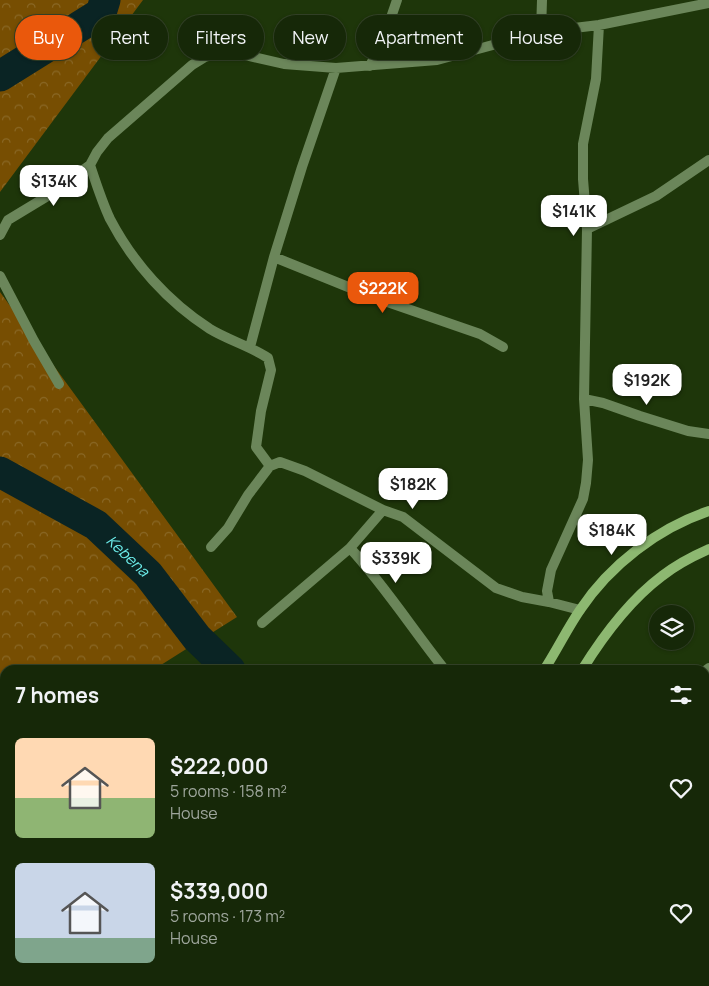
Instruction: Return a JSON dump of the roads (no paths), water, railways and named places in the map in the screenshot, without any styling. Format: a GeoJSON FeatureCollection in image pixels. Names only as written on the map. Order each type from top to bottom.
{"type":"FeatureCollection","features":[{"type":"Feature","properties":{"kind":"main road"},"geometry":{"type":"LineString","coordinates":[[547,665],[580,610],[602,582],[636,550],[664,532],[709,511]]}},
{"type":"Feature","properties":{"kind":"main road"},"geometry":{"type":"LineString","coordinates":[[585,665],[613,626],[638,597],[662,575],[709,549]]}},
{"type":"Feature","properties":{"kind":"street"},"geometry":{"type":"LineString","coordinates":[[370,66],[385,35],[397,0]]}},
{"type":"Feature","properties":{"kind":"street"},"geometry":{"type":"LineString","coordinates":[[542,0],[542,15]]}},
{"type":"Feature","properties":{"kind":"street"},"geometry":{"type":"LineString","coordinates":[[581,27],[709,3]]}},
{"type":"Feature","properties":{"kind":"street"},"geometry":{"type":"LineString","coordinates":[[548,602],[547,591],[551,570],[583,499],[586,483],[588,460],[584,399],[584,317],[587,229],[583,179],[583,144],[596,79],[599,25]]}},
{"type":"Feature","properties":{"kind":"street"},"geometry":{"type":"LineString","coordinates":[[0,235],[8,220],[46,197],[90,165],[96,152],[108,138],[192,65],[205,57],[219,53],[236,52],[284,64],[336,68],[437,60],[492,45]]}},
{"type":"Feature","properties":{"kind":"street"},"geometry":{"type":"LineString","coordinates":[[250,347],[274,257],[336,68]]}},
{"type":"Feature","properties":{"kind":"street"},"geometry":{"type":"LineString","coordinates":[[587,229],[656,196],[709,160]]}},
{"type":"Feature","properties":{"kind":"street"},"geometry":{"type":"LineString","coordinates":[[90,165],[109,217],[123,241],[162,292],[178,306],[228,340],[250,347],[268,358],[271,370],[261,411],[256,447],[270,466]]}},
{"type":"Feature","properties":{"kind":"street"},"geometry":{"type":"LineString","coordinates":[[274,257],[373,297],[480,334],[503,347]]}},
{"type":"Feature","properties":{"kind":"street"},"geometry":{"type":"LineString","coordinates":[[0,276],[59,384]]}},
{"type":"Feature","properties":{"kind":"street"},"geometry":{"type":"LineString","coordinates":[[584,399],[603,402],[688,431],[709,434]]}},
{"type":"Feature","properties":{"kind":"street"},"geometry":{"type":"LineString","coordinates":[[211,547],[228,528],[270,466],[280,462],[322,479],[383,510],[403,517],[496,588],[522,597],[580,610]]}},
{"type":"Feature","properties":{"kind":"street"},"geometry":{"type":"LineString","coordinates":[[262,622],[350,548],[383,510]]}},
{"type":"Feature","properties":{"kind":"street"},"geometry":{"type":"LineString","coordinates":[[350,548],[369,569],[441,665]]}},
{"type":"Feature","properties":{"kind":"waterway","name":"Kebena"},"geometry":{"type":"LineString","coordinates":[[0,76],[101,13],[105,0]]}},
{"type":"Feature","properties":{"kind":"waterway","name":"Kebena"},"geometry":{"type":"LineString","coordinates":[[0,472],[96,525],[148,574],[197,638],[225,665]]}}]}
